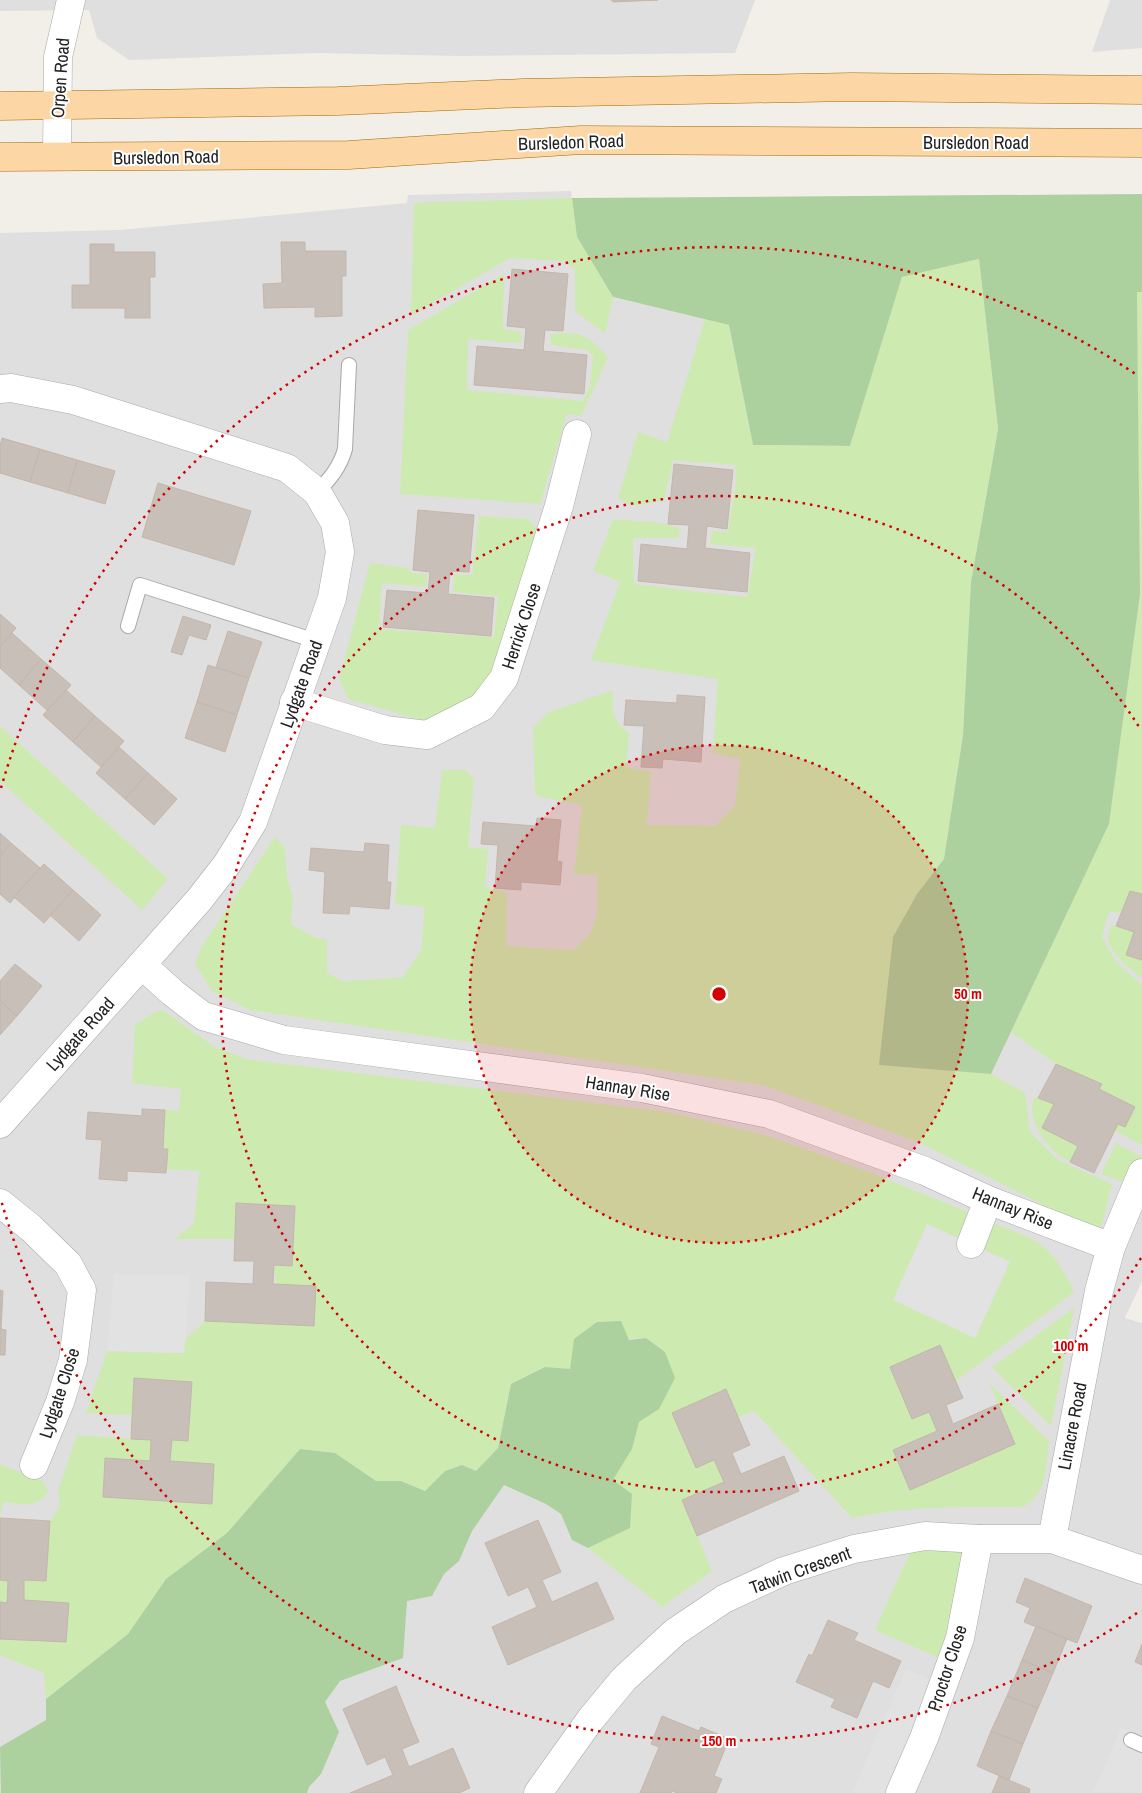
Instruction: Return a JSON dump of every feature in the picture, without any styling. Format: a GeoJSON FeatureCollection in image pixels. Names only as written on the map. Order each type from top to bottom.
{"type":"FeatureCollection","features":[{"type":"Feature","properties":{"kind":"main road"},"geometry":{"type":"LineString","coordinates":[[0,106],[338,101],[523,93],[842,87],[1142,90]]}},
{"type":"Feature","properties":{"kind":"main road","name":"Bursledon Road"},"geometry":{"type":"LineString","coordinates":[[0,158],[57,156],[116,158],[349,155],[581,140],[1142,143]]}},
{"type":"Feature","properties":{"kind":"street","name":"Orpen Road"},"geometry":{"type":"LineString","coordinates":[[57,156],[56,104],[58,56],[71,0]]}},
{"type":"Feature","properties":{"kind":"street","name":"Lydgate Road"},"geometry":{"type":"LineString","coordinates":[[0,389],[11,388],[73,400],[255,456],[287,468],[316,492],[335,523],[340,552],[332,598],[253,822],[227,864],[142,965],[0,1124]]}},
{"type":"Feature","properties":{"kind":"street","name":"Herrick Close"},"geometry":{"type":"LineString","coordinates":[[294,702],[385,730],[427,735],[482,707],[504,678],[559,506],[577,434]]}},
{"type":"Feature","properties":{"kind":"street","name":"Hannay Rise"},"geometry":{"type":"LineString","coordinates":[[142,965],[173,993],[203,1016],[284,1040],[642,1088],[769,1114],[917,1168],[988,1200],[1111,1247]]}},
{"type":"Feature","properties":{"kind":"street","name":"Linacre Road"},"geometry":{"type":"LineString","coordinates":[[1052,1539],[1099,1291],[1111,1247],[1142,1173]]}},
{"type":"Feature","properties":{"kind":"street"},"geometry":{"type":"LineString","coordinates":[[971,1244],[988,1200]]}},
{"type":"Feature","properties":{"kind":"street","name":"Lydgate Close"},"geometry":{"type":"LineString","coordinates":[[0,1203],[31,1228],[68,1264],[82,1290],[73,1360],[60,1402],[34,1465]]}},
{"type":"Feature","properties":{"kind":"street","name":"Tatwin Crescent"},"geometry":{"type":"LineString","coordinates":[[538,1793],[590,1720],[624,1679],[675,1632],[724,1599],[784,1571],[854,1549],[925,1536],[979,1539],[1052,1539],[1142,1570]]}},
{"type":"Feature","properties":{"kind":"street","name":"Proctor Close"},"geometry":{"type":"LineString","coordinates":[[900,1793],[924,1738],[960,1638],[979,1539]]}},
{"type":"Feature","properties":{"kind":"lane"},"geometry":{"type":"LineString","coordinates":[[316,492],[330,479],[342,460],[345,449],[349,365]]}},
{"type":"Feature","properties":{"kind":"lane"},"geometry":{"type":"LineString","coordinates":[[128,626],[140,585],[316,641]]}},
{"type":"Feature","properties":{"kind":"shaded area"},"geometry":{"type":"Polygon","coordinates":[[[0,0],[755,0],[735,53],[459,56],[315,53],[129,60],[97,38],[89,10],[0,11],[0,0]]]}},
{"type":"Feature","properties":{"kind":"shaded area"},"geometry":{"type":"Polygon","coordinates":[[[1110,0],[1142,0],[1142,48],[1092,52],[1110,0]]]}},
{"type":"Feature","properties":{"kind":"shaded area"},"geometry":{"type":"Polygon","coordinates":[[[571,191],[577,237],[612,297],[729,325],[806,823],[1142,292],[1142,1281],[1125,1318],[1142,1323],[1142,1793],[0,1793],[0,233],[119,230],[407,203],[408,195],[571,191]]]}},
{"type":"Feature","properties":{"kind":"shaded area"},"geometry":{"type":"Polygon","coordinates":[[[927,1224],[1010,1262],[975,1338],[893,1300],[927,1224]]]}},
{"type":"Feature","properties":{"kind":"shaded area"},"geometry":{"type":"Polygon","coordinates":[[[114,1274],[190,1275],[184,1353],[107,1351],[114,1274]]]}},
{"type":"Feature","properties":{"kind":"shaded area"},"geometry":{"type":"Polygon","coordinates":[[[906,1669],[935,1681],[890,1793],[852,1793],[906,1669]]]}},
{"type":"Feature","properties":{"kind":"shaded area"},"geometry":{"type":"Polygon","coordinates":[[[1121,1728],[1142,1737],[1142,1793],[1093,1792],[1121,1728]]]}},
{"type":"Feature","properties":{"kind":"green space"},"geometry":{"type":"Polygon","coordinates":[[[1142,194],[1142,292],[1137,292],[1140,594],[1109,824],[991,1074],[879,1065],[893,937],[917,894],[944,859],[963,735],[971,582],[998,429],[979,259],[902,277],[850,446],[753,445],[729,325],[613,297],[577,237],[572,198],[1142,194]]]}},
{"type":"Feature","properties":{"kind":"green space"},"geometry":{"type":"Polygon","coordinates":[[[572,198],[577,237],[613,297],[605,334],[575,311],[575,269],[564,261],[510,258],[411,315],[414,203],[572,198]]]}},
{"type":"Feature","properties":{"kind":"green space"},"geometry":{"type":"Polygon","coordinates":[[[979,259],[998,429],[971,582],[963,735],[944,859],[917,894],[879,1065],[991,1074],[1025,1093],[1030,1132],[1058,1160],[1112,1184],[1100,1233],[918,1142],[763,1085],[250,1010],[212,991],[195,964],[201,948],[275,837],[285,848],[287,878],[293,897],[291,924],[314,937],[327,940],[327,973],[342,981],[402,978],[422,949],[424,907],[395,904],[401,825],[435,828],[442,770],[465,770],[474,779],[468,847],[488,849],[485,887],[507,893],[506,946],[573,950],[591,933],[597,913],[597,875],[574,874],[582,805],[537,796],[535,792],[533,728],[549,712],[613,690],[614,714],[619,724],[629,733],[626,767],[651,772],[647,825],[715,826],[735,806],[740,759],[713,753],[718,679],[591,660],[620,582],[593,571],[613,519],[662,523],[681,529],[678,538],[633,538],[634,584],[747,597],[756,548],[710,544],[712,531],[728,532],[736,482],[735,465],[673,460],[664,500],[634,506],[618,498],[638,432],[667,442],[705,319],[729,325],[753,445],[850,446],[902,277],[979,259]]]}},
{"type":"Feature","properties":{"kind":"green space"},"geometry":{"type":"Polygon","coordinates":[[[504,274],[503,329],[521,332],[521,343],[468,339],[467,390],[583,401],[590,386],[593,356],[588,350],[551,345],[550,334],[570,333],[583,336],[594,343],[608,357],[581,416],[567,414],[540,504],[400,494],[408,330],[504,274]]]}},
{"type":"Feature","properties":{"kind":"green space"},"geometry":{"type":"Polygon","coordinates":[[[1137,292],[1142,292],[1142,894],[1122,913],[1111,911],[1108,914],[1102,937],[1116,962],[1142,985],[1142,1145],[1115,1131],[1118,1124],[1125,1127],[1135,1107],[1099,1089],[1101,1084],[1056,1064],[1011,1032],[1109,824],[1140,594],[1137,292]]]}},
{"type":"Feature","properties":{"kind":"green space"},"geometry":{"type":"Polygon","coordinates":[[[479,516],[528,519],[540,533],[499,673],[477,703],[432,723],[348,699],[339,679],[370,563],[408,568],[412,573],[427,574],[426,587],[382,583],[379,629],[494,637],[498,596],[453,592],[454,574],[472,575],[479,516]]]}},
{"type":"Feature","properties":{"kind":"green space"},"geometry":{"type":"Polygon","coordinates":[[[0,726],[168,879],[142,910],[0,781],[0,726]]]}},
{"type":"Feature","properties":{"kind":"green space"},"geometry":{"type":"Polygon","coordinates":[[[1112,925],[1134,932],[1142,960],[1142,978],[1120,960],[1111,948],[1108,936],[1112,925]]]}},
{"type":"Feature","properties":{"kind":"green space"},"geometry":{"type":"Polygon","coordinates":[[[163,1010],[213,1046],[246,1059],[667,1112],[765,1135],[872,1173],[970,1213],[959,1239],[927,1224],[893,1300],[1010,1262],[981,1249],[993,1223],[1032,1239],[1043,1246],[1054,1258],[1074,1292],[956,1381],[940,1345],[890,1367],[912,1419],[929,1412],[937,1431],[893,1450],[910,1490],[1015,1444],[989,1383],[1049,1441],[1042,1487],[1031,1501],[1023,1507],[916,1509],[852,1518],[754,1411],[738,1417],[726,1390],[672,1413],[696,1468],[714,1460],[724,1482],[682,1500],[712,1571],[662,1607],[588,1548],[630,1528],[613,1480],[632,1449],[639,1422],[659,1409],[665,1352],[646,1338],[575,1339],[570,1369],[545,1367],[511,1384],[498,1448],[476,1471],[462,1465],[445,1471],[425,1491],[401,1481],[376,1481],[335,1453],[300,1449],[227,1533],[166,1579],[128,1634],[46,1699],[44,1673],[0,1655],[0,1639],[66,1642],[69,1603],[24,1600],[24,1580],[46,1581],[50,1521],[57,1512],[60,1502],[58,1491],[77,1435],[151,1440],[150,1461],[106,1459],[103,1497],[212,1504],[170,1461],[172,1440],[188,1441],[192,1382],[135,1378],[132,1415],[86,1413],[107,1351],[184,1353],[185,1340],[205,1321],[314,1325],[316,1286],[276,1284],[274,1265],[292,1265],[294,1206],[236,1203],[234,1239],[175,1239],[194,1223],[199,1171],[166,1169],[168,1149],[163,1149],[165,1110],[179,1111],[181,1089],[132,1083],[135,1025],[153,1013],[163,1010]]]}},
{"type":"Feature","properties":{"kind":"green space"},"geometry":{"type":"Polygon","coordinates":[[[1034,1097],[1054,1104],[1042,1128],[1078,1146],[1070,1162],[1062,1158],[1047,1144],[1036,1126],[1032,1106],[1034,1097]]]}},
{"type":"Feature","properties":{"kind":"green space"},"geometry":{"type":"Polygon","coordinates":[[[1116,1143],[1142,1157],[1131,1185],[1101,1174],[1116,1143]]]}},
{"type":"Feature","properties":{"kind":"green space"},"geometry":{"type":"Polygon","coordinates":[[[1074,1308],[1051,1426],[992,1367],[1074,1308]]]}},
{"type":"Feature","properties":{"kind":"green space"},"geometry":{"type":"Polygon","coordinates":[[[621,1321],[629,1340],[646,1338],[665,1352],[675,1378],[659,1409],[639,1422],[632,1449],[613,1480],[632,1494],[630,1528],[588,1548],[572,1540],[561,1514],[546,1504],[504,1485],[472,1531],[459,1561],[444,1574],[432,1596],[407,1601],[403,1658],[340,1681],[325,1702],[339,1732],[321,1774],[309,1787],[307,1793],[1,1793],[0,1747],[46,1720],[46,1699],[128,1634],[166,1579],[227,1533],[300,1449],[335,1453],[376,1481],[401,1481],[425,1491],[445,1471],[462,1465],[476,1471],[498,1448],[511,1384],[545,1367],[570,1369],[574,1339],[597,1322],[621,1321]]]}},
{"type":"Feature","properties":{"kind":"green space"},"geometry":{"type":"Polygon","coordinates":[[[0,1464],[43,1481],[48,1491],[40,1501],[34,1503],[3,1502],[0,1518],[0,1464]]]}},
{"type":"Feature","properties":{"kind":"green space"},"geometry":{"type":"Polygon","coordinates":[[[917,1537],[979,1539],[951,1663],[875,1630],[917,1537]]]}},
{"type":"Feature","properties":{"kind":"green space"},"geometry":{"type":"Polygon","coordinates":[[[0,1580],[8,1581],[7,1603],[0,1602],[0,1580]]]}},
{"type":"Feature","properties":{"kind":"building"},"geometry":{"type":"Polygon","coordinates":[[[611,0],[658,0],[613,2],[611,0]]]}},
{"type":"Feature","properties":{"kind":"building"},"geometry":{"type":"Polygon","coordinates":[[[281,242],[305,242],[305,251],[346,251],[346,276],[342,276],[342,316],[315,317],[315,307],[264,308],[263,284],[282,283],[281,242]]]}},
{"type":"Feature","properties":{"kind":"building"},"geometry":{"type":"Polygon","coordinates":[[[90,244],[114,244],[114,252],[155,252],[155,277],[150,277],[150,318],[125,318],[125,308],[72,308],[72,285],[90,285],[90,244]]]}},
{"type":"Feature","properties":{"kind":"building"},"geometry":{"type":"Polygon","coordinates":[[[512,269],[568,274],[563,331],[545,330],[543,351],[587,355],[584,394],[474,385],[477,346],[524,350],[526,328],[507,326],[512,269]]]}},
{"type":"Feature","properties":{"kind":"building"},"geometry":{"type":"Polygon","coordinates":[[[2,438],[40,449],[30,482],[0,473],[0,446],[2,438]]]}},
{"type":"Feature","properties":{"kind":"building"},"geometry":{"type":"Polygon","coordinates":[[[40,449],[77,460],[68,493],[30,482],[40,449]]]}},
{"type":"Feature","properties":{"kind":"building"},"geometry":{"type":"Polygon","coordinates":[[[77,460],[115,471],[105,504],[68,493],[77,460]]]}},
{"type":"Feature","properties":{"kind":"building"},"geometry":{"type":"Polygon","coordinates":[[[674,464],[733,470],[727,529],[707,526],[705,548],[750,553],[747,592],[638,581],[641,544],[687,549],[689,525],[668,524],[674,464]]]}},
{"type":"Feature","properties":{"kind":"building"},"geometry":{"type":"Polygon","coordinates":[[[158,483],[251,511],[234,565],[142,537],[158,483]]]}},
{"type":"Feature","properties":{"kind":"building"},"geometry":{"type":"Polygon","coordinates":[[[418,510],[474,515],[469,572],[450,571],[448,594],[494,598],[491,636],[383,627],[387,590],[428,593],[430,572],[413,570],[418,510]]]}},
{"type":"Feature","properties":{"kind":"building"},"geometry":{"type":"Polygon","coordinates":[[[0,614],[16,628],[0,647],[0,614]]]}},
{"type":"Feature","properties":{"kind":"building"},"geometry":{"type":"Polygon","coordinates":[[[183,616],[211,625],[206,640],[189,635],[182,655],[171,652],[183,616]]]}},
{"type":"Feature","properties":{"kind":"building"},"geometry":{"type":"Polygon","coordinates":[[[228,631],[262,642],[249,678],[216,667],[228,631]]]}},
{"type":"Feature","properties":{"kind":"building"},"geometry":{"type":"Polygon","coordinates":[[[12,633],[41,659],[19,685],[0,668],[0,647],[12,633]]]}},
{"type":"Feature","properties":{"kind":"building"},"geometry":{"type":"Polygon","coordinates":[[[41,659],[71,685],[48,711],[19,685],[41,659]]]}},
{"type":"Feature","properties":{"kind":"building"},"geometry":{"type":"Polygon","coordinates":[[[208,665],[249,678],[237,715],[197,702],[208,665]]]}},
{"type":"Feature","properties":{"kind":"building"},"geometry":{"type":"Polygon","coordinates":[[[66,690],[95,716],[73,742],[43,715],[66,690]]]}},
{"type":"Feature","properties":{"kind":"building"},"geometry":{"type":"Polygon","coordinates":[[[677,695],[705,697],[701,762],[663,759],[662,768],[641,767],[644,726],[624,725],[626,700],[677,703],[677,695]]]}},
{"type":"Feature","properties":{"kind":"building"},"geometry":{"type":"Polygon","coordinates":[[[197,702],[237,715],[225,752],[185,738],[197,702]]]}},
{"type":"Feature","properties":{"kind":"building"},"geometry":{"type":"Polygon","coordinates":[[[95,716],[124,741],[101,767],[73,742],[95,716]]]}},
{"type":"Feature","properties":{"kind":"building"},"geometry":{"type":"Polygon","coordinates":[[[119,747],[148,773],[125,799],[96,773],[119,747]]]}},
{"type":"Feature","properties":{"kind":"building"},"geometry":{"type":"Polygon","coordinates":[[[148,773],[177,799],[154,825],[125,799],[148,773]]]}},
{"type":"Feature","properties":{"kind":"building"},"geometry":{"type":"Polygon","coordinates":[[[537,818],[561,820],[557,861],[562,862],[560,885],[521,882],[521,890],[495,888],[498,845],[481,844],[483,822],[536,826],[537,818]]]}},
{"type":"Feature","properties":{"kind":"building"},"geometry":{"type":"Polygon","coordinates":[[[0,833],[11,843],[0,856],[0,833]]]}},
{"type":"Feature","properties":{"kind":"building"},"geometry":{"type":"Polygon","coordinates":[[[11,843],[40,868],[10,903],[0,894],[0,856],[11,843]]]}},
{"type":"Feature","properties":{"kind":"building"},"geometry":{"type":"Polygon","coordinates":[[[365,843],[389,845],[387,882],[391,882],[389,909],[350,906],[349,914],[323,913],[325,872],[309,870],[311,848],[364,852],[365,843]]]}},
{"type":"Feature","properties":{"kind":"building"},"geometry":{"type":"Polygon","coordinates":[[[44,864],[73,890],[44,923],[14,897],[44,864]]]}},
{"type":"Feature","properties":{"kind":"building"},"geometry":{"type":"Polygon","coordinates":[[[73,890],[101,915],[79,941],[50,915],[73,890]]]}},
{"type":"Feature","properties":{"kind":"building"},"geometry":{"type":"Polygon","coordinates":[[[1130,891],[1142,894],[1142,960],[1126,955],[1134,932],[1116,926],[1130,891]]]}},
{"type":"Feature","properties":{"kind":"building"},"geometry":{"type":"Polygon","coordinates":[[[15,964],[42,986],[17,1016],[0,1001],[0,981],[15,964]]]}},
{"type":"Feature","properties":{"kind":"building"},"geometry":{"type":"Polygon","coordinates":[[[0,1001],[17,1016],[0,1035],[0,1001]]]}},
{"type":"Feature","properties":{"kind":"building"},"geometry":{"type":"Polygon","coordinates":[[[1056,1064],[1102,1084],[1099,1089],[1135,1107],[1125,1127],[1118,1124],[1094,1173],[1070,1162],[1078,1146],[1042,1128],[1054,1104],[1038,1098],[1056,1064]]]}},
{"type":"Feature","properties":{"kind":"building"},"geometry":{"type":"Polygon","coordinates":[[[142,1109],[165,1110],[163,1149],[168,1149],[166,1173],[127,1171],[127,1181],[99,1179],[102,1140],[86,1139],[88,1112],[142,1116],[142,1109]]]}},
{"type":"Feature","properties":{"kind":"building"},"geometry":{"type":"Polygon","coordinates":[[[236,1203],[295,1206],[292,1266],[274,1265],[273,1284],[316,1286],[314,1326],[205,1321],[206,1282],[253,1284],[254,1261],[234,1261],[236,1203]]]}},
{"type":"Feature","properties":{"kind":"building"},"geometry":{"type":"Polygon","coordinates":[[[0,1290],[3,1291],[1,1329],[6,1330],[5,1355],[0,1355],[0,1290]]]}},
{"type":"Feature","properties":{"kind":"building"},"geometry":{"type":"Polygon","coordinates":[[[940,1345],[963,1398],[946,1405],[953,1424],[998,1404],[1015,1444],[910,1490],[893,1450],[937,1431],[929,1412],[912,1419],[890,1367],[940,1345]]]}},
{"type":"Feature","properties":{"kind":"building"},"geometry":{"type":"Polygon","coordinates":[[[134,1378],[192,1382],[188,1441],[172,1440],[170,1461],[214,1464],[212,1504],[103,1497],[105,1458],[150,1461],[151,1440],[131,1439],[134,1378]]]}},
{"type":"Feature","properties":{"kind":"building"},"geometry":{"type":"Polygon","coordinates":[[[726,1389],[750,1445],[732,1453],[741,1474],[784,1456],[799,1491],[697,1536],[682,1500],[724,1482],[714,1460],[696,1468],[672,1413],[726,1389]]]}},
{"type":"Feature","properties":{"kind":"building"},"geometry":{"type":"Polygon","coordinates":[[[0,1518],[50,1521],[46,1581],[24,1580],[24,1600],[69,1603],[66,1642],[0,1639],[0,1602],[7,1603],[8,1581],[0,1580],[0,1518]]]}},
{"type":"Feature","properties":{"kind":"building"},"geometry":{"type":"Polygon","coordinates":[[[538,1520],[561,1572],[542,1580],[552,1602],[597,1582],[614,1619],[508,1665],[492,1627],[537,1607],[528,1587],[508,1596],[485,1543],[538,1520]]]}},
{"type":"Feature","properties":{"kind":"building"},"geometry":{"type":"Polygon","coordinates":[[[1025,1578],[1092,1606],[1077,1643],[1024,1622],[1030,1608],[1016,1602],[1025,1578]]]}},
{"type":"Feature","properties":{"kind":"building"},"geometry":{"type":"Polygon","coordinates":[[[828,1620],[858,1633],[854,1640],[901,1661],[889,1688],[873,1681],[857,1718],[831,1707],[835,1699],[796,1682],[809,1654],[812,1656],[828,1620]]]}},
{"type":"Feature","properties":{"kind":"building"},"geometry":{"type":"Polygon","coordinates":[[[1036,1626],[1067,1639],[1053,1673],[1022,1660],[1036,1626]]]}},
{"type":"Feature","properties":{"kind":"building"},"geometry":{"type":"Polygon","coordinates":[[[1142,1644],[1142,1665],[1135,1662],[1142,1644]]]}},
{"type":"Feature","properties":{"kind":"building"},"geometry":{"type":"Polygon","coordinates":[[[1022,1660],[1053,1673],[1038,1708],[1007,1696],[1022,1660]]]}},
{"type":"Feature","properties":{"kind":"building"},"geometry":{"type":"Polygon","coordinates":[[[396,1686],[419,1742],[402,1749],[409,1767],[453,1748],[470,1788],[459,1793],[350,1793],[393,1775],[385,1757],[367,1765],[343,1709],[396,1686]]]}},
{"type":"Feature","properties":{"kind":"building"},"geometry":{"type":"Polygon","coordinates":[[[1007,1696],[1038,1708],[1023,1744],[991,1731],[1007,1696]]]}},
{"type":"Feature","properties":{"kind":"building"},"geometry":{"type":"Polygon","coordinates":[[[662,1716],[699,1731],[701,1727],[729,1739],[714,1776],[722,1779],[716,1793],[677,1793],[672,1791],[671,1793],[640,1793],[659,1747],[651,1744],[662,1716]]]}},
{"type":"Feature","properties":{"kind":"building"},"geometry":{"type":"Polygon","coordinates":[[[991,1731],[1023,1744],[1009,1780],[977,1766],[991,1731]]]}},
{"type":"Feature","properties":{"kind":"building"},"geometry":{"type":"Polygon","coordinates":[[[999,1776],[1030,1789],[1029,1793],[992,1793],[999,1776]]]}}]}
